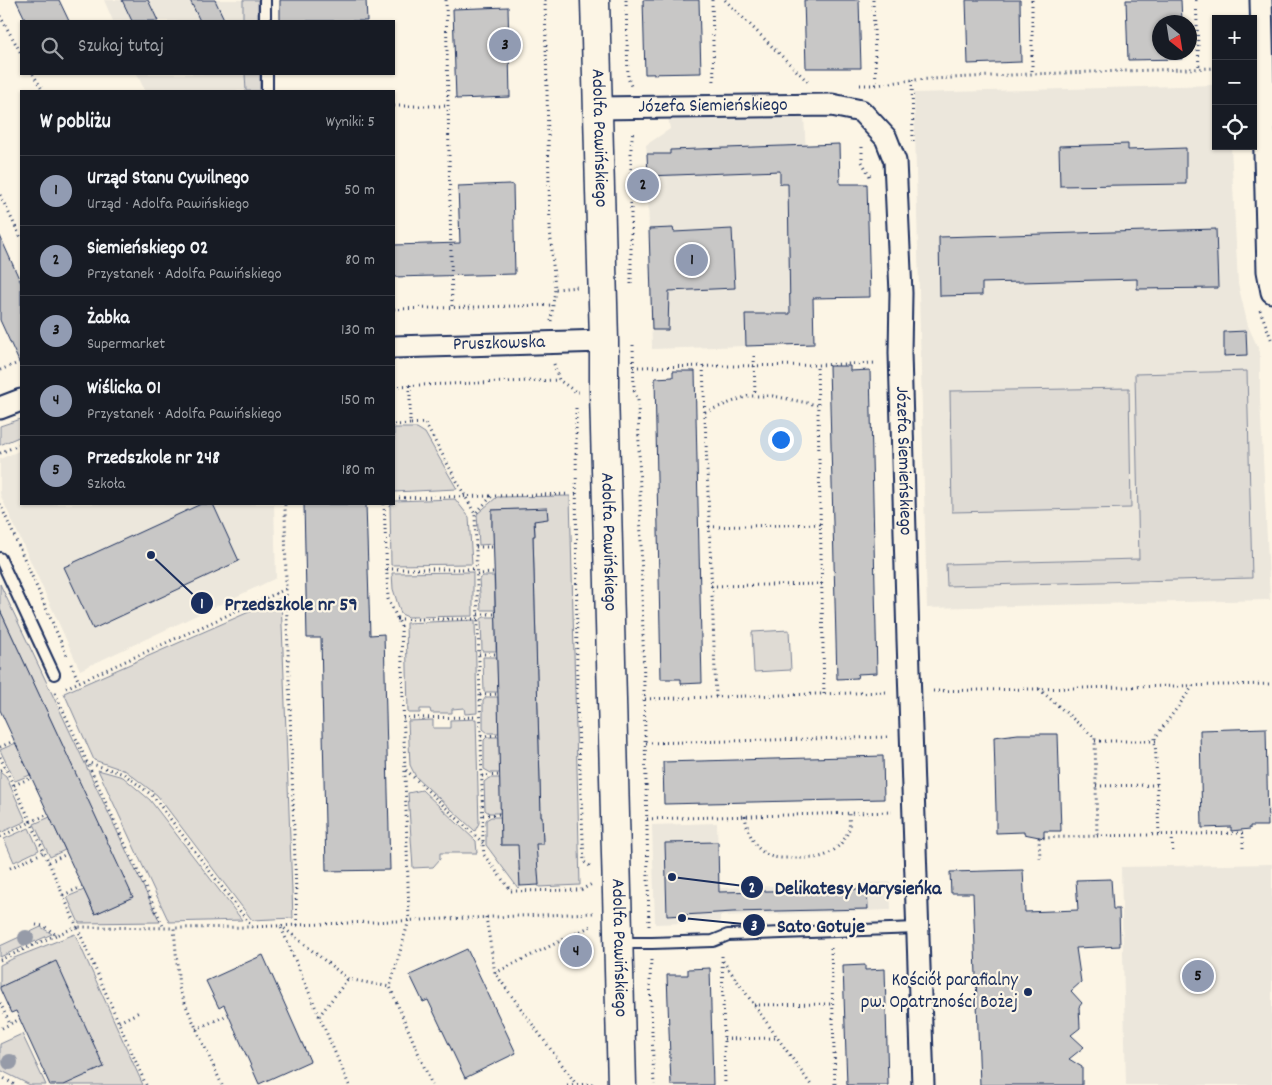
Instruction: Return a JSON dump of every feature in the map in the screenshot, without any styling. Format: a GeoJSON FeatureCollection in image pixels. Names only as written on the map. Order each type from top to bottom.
{"type":"FeatureCollection","features":[{"type":"Feature","properties":{"kind":"street","name":"Adolfa Pawińskiego"},"geometry":{"type":"LineString","coordinates":[[594,0],[622,1085]]}},
{"type":"Feature","properties":{"kind":"street"},"geometry":{"type":"LineString","coordinates":[[1261,0],[1268,272],[1272,292]]}},
{"type":"Feature","properties":{"kind":"street","name":"Józefa Siemieńskiego"},"geometry":{"type":"LineString","coordinates":[[598,108],[832,105],[861,111],[886,138],[895,161],[901,293],[900,353],[923,1085]]}},
{"type":"Feature","properties":{"kind":"street","name":"Pruszkowska"},"geometry":{"type":"LineString","coordinates":[[395,347],[604,341]]}},
{"type":"Feature","properties":{"kind":"street"},"geometry":{"type":"LineString","coordinates":[[0,408],[20,400]]}},
{"type":"Feature","properties":{"kind":"lane"},"geometry":{"type":"LineString","coordinates":[[265,0],[265,20]]}},
{"type":"Feature","properties":{"kind":"lane"},"geometry":{"type":"LineString","coordinates":[[267,75],[267,90]]}},
{"type":"Feature","properties":{"kind":"lane"},"geometry":{"type":"LineString","coordinates":[[0,558],[54,674]]}},
{"type":"Feature","properties":{"kind":"lane"},"geometry":{"type":"LineString","coordinates":[[618,943],[713,941],[728,935],[918,928]]}},
{"type":"Feature","properties":{"kind":"path"},"geometry":{"type":"LineString","coordinates":[[446,0],[452,308]]}},
{"type":"Feature","properties":{"kind":"path"},"geometry":{"type":"LineString","coordinates":[[545,0],[550,228],[555,289],[550,321]]}},
{"type":"Feature","properties":{"kind":"path"},"geometry":{"type":"LineString","coordinates":[[626,0],[628,78],[630,85],[634,89]]}},
{"type":"Feature","properties":{"kind":"path"},"geometry":{"type":"LineString","coordinates":[[712,0],[714,88]]}},
{"type":"Feature","properties":{"kind":"path"},"geometry":{"type":"LineString","coordinates":[[725,0],[812,86],[802,87]]}},
{"type":"Feature","properties":{"kind":"path"},"geometry":{"type":"LineString","coordinates":[[873,0],[876,85]]}},
{"type":"Feature","properties":{"kind":"path"},"geometry":{"type":"LineString","coordinates":[[1032,0],[1032,74]]}},
{"type":"Feature","properties":{"kind":"path"},"geometry":{"type":"LineString","coordinates":[[1196,0],[1199,68]]}},
{"type":"Feature","properties":{"kind":"path"},"geometry":{"type":"LineString","coordinates":[[0,16],[20,51]]}},
{"type":"Feature","properties":{"kind":"path"},"geometry":{"type":"LineString","coordinates":[[857,85],[876,85],[912,80],[1032,74],[1212,68]]}},
{"type":"Feature","properties":{"kind":"path"},"geometry":{"type":"LineString","coordinates":[[34,75],[42,90]]}},
{"type":"Feature","properties":{"kind":"path"},"geometry":{"type":"LineString","coordinates":[[395,106],[448,106]]}},
{"type":"Feature","properties":{"kind":"path"},"geometry":{"type":"LineString","coordinates":[[631,285],[631,146],[633,128]]}},
{"type":"Feature","properties":{"kind":"path"},"geometry":{"type":"LineString","coordinates":[[0,195],[20,236]]}},
{"type":"Feature","properties":{"kind":"path"},"geometry":{"type":"LineString","coordinates":[[555,289],[584,287]]}},
{"type":"Feature","properties":{"kind":"path"},"geometry":{"type":"LineString","coordinates":[[395,309],[554,305]]}},
{"type":"Feature","properties":{"kind":"path"},"geometry":{"type":"LineString","coordinates":[[754,356],[755,396]]}},
{"type":"Feature","properties":{"kind":"path"},"geometry":{"type":"LineString","coordinates":[[552,360],[560,380],[576,392],[585,392]]}},
{"type":"Feature","properties":{"kind":"path"},"geometry":{"type":"LineString","coordinates":[[0,370],[20,362]]}},
{"type":"Feature","properties":{"kind":"path"},"geometry":{"type":"LineString","coordinates":[[633,367],[882,363]]}},
{"type":"Feature","properties":{"kind":"path"},"geometry":{"type":"LineString","coordinates":[[817,365],[824,694]]}},
{"type":"Feature","properties":{"kind":"path"},"geometry":{"type":"LineString","coordinates":[[703,366],[716,696]]}},
{"type":"Feature","properties":{"kind":"path"},"geometry":{"type":"LineString","coordinates":[[395,386],[560,380]]}},
{"type":"Feature","properties":{"kind":"path"},"geometry":{"type":"LineString","coordinates":[[410,385],[410,424]]}},
{"type":"Feature","properties":{"kind":"path"},"geometry":{"type":"LineString","coordinates":[[634,391],[638,400],[649,924],[652,943],[650,979],[654,1085]]}},
{"type":"Feature","properties":{"kind":"path"},"geometry":{"type":"LineString","coordinates":[[704,412],[748,396],[773,396],[818,405]]}},
{"type":"Feature","properties":{"kind":"path"},"geometry":{"type":"LineString","coordinates":[[576,402],[578,721],[584,862],[591,867]]}},
{"type":"Feature","properties":{"kind":"path"},"geometry":{"type":"LineString","coordinates":[[395,425],[425,423],[475,514],[484,855],[511,891],[581,890],[593,884]]}},
{"type":"Feature","properties":{"kind":"path"},"geometry":{"type":"LineString","coordinates":[[0,453],[20,444]]}},
{"type":"Feature","properties":{"kind":"path"},"geometry":{"type":"LineString","coordinates":[[395,498],[576,494]]}},
{"type":"Feature","properties":{"kind":"path"},"geometry":{"type":"LineString","coordinates":[[475,514],[492,496]]}},
{"type":"Feature","properties":{"kind":"path"},"geometry":{"type":"LineString","coordinates":[[0,504],[79,682],[286,589]]}},
{"type":"Feature","properties":{"kind":"path"},"geometry":{"type":"LineString","coordinates":[[284,505],[297,925]]}},
{"type":"Feature","properties":{"kind":"path"},"geometry":{"type":"LineString","coordinates":[[384,505],[388,599],[401,626],[409,920],[390,987],[432,1085]]}},
{"type":"Feature","properties":{"kind":"path"},"geometry":{"type":"LineString","coordinates":[[709,527],[820,524]]}},
{"type":"Feature","properties":{"kind":"path"},"geometry":{"type":"LineString","coordinates":[[476,547],[494,547]]}},
{"type":"Feature","properties":{"kind":"path"},"geometry":{"type":"LineString","coordinates":[[14,552],[20,549]]}},
{"type":"Feature","properties":{"kind":"path"},"geometry":{"type":"LineString","coordinates":[[387,569],[477,569]]}},
{"type":"Feature","properties":{"kind":"path"},"geometry":{"type":"LineString","coordinates":[[477,574],[494,573]]}},
{"type":"Feature","properties":{"kind":"path"},"geometry":{"type":"LineString","coordinates":[[711,586],[822,584]]}},
{"type":"Feature","properties":{"kind":"path"},"geometry":{"type":"LineString","coordinates":[[478,614],[496,614]]}},
{"type":"Feature","properties":{"kind":"path"},"geometry":{"type":"LineString","coordinates":[[397,619],[478,619]]}},
{"type":"Feature","properties":{"kind":"path"},"geometry":{"type":"LineString","coordinates":[[479,654],[497,654]]}},
{"type":"Feature","properties":{"kind":"path"},"geometry":{"type":"LineString","coordinates":[[645,699],[910,691],[1272,684]]}},
{"type":"Feature","properties":{"kind":"path"},"geometry":{"type":"LineString","coordinates":[[1159,835],[1155,738],[1194,685]]}},
{"type":"Feature","properties":{"kind":"path"},"geometry":{"type":"LineString","coordinates":[[1039,689],[1095,738],[1097,836]]}},
{"type":"Feature","properties":{"kind":"path"},"geometry":{"type":"LineString","coordinates":[[55,693],[164,928]]}},
{"type":"Feature","properties":{"kind":"path"},"geometry":{"type":"LineString","coordinates":[[480,695],[498,694]]}},
{"type":"Feature","properties":{"kind":"path"},"geometry":{"type":"LineString","coordinates":[[403,718],[481,717]]}},
{"type":"Feature","properties":{"kind":"path"},"geometry":{"type":"LineString","coordinates":[[482,736],[499,735]]}},
{"type":"Feature","properties":{"kind":"path"},"geometry":{"type":"LineString","coordinates":[[646,743],[890,737]]}},
{"type":"Feature","properties":{"kind":"path"},"geometry":{"type":"LineString","coordinates":[[0,747],[14,741]]}},
{"type":"Feature","properties":{"kind":"path"},"geometry":{"type":"LineString","coordinates":[[1095,741],[1156,742]]}},
{"type":"Feature","properties":{"kind":"path"},"geometry":{"type":"LineString","coordinates":[[0,757],[78,927],[146,1085]]}},
{"type":"Feature","properties":{"kind":"path"},"geometry":{"type":"LineString","coordinates":[[86,762],[124,774],[153,796],[252,927]]}},
{"type":"Feature","properties":{"kind":"path"},"geometry":{"type":"LineString","coordinates":[[0,770],[5,768]]}},
{"type":"Feature","properties":{"kind":"path"},"geometry":{"type":"LineString","coordinates":[[405,770],[483,844]]}},
{"type":"Feature","properties":{"kind":"path"},"geometry":{"type":"LineString","coordinates":[[482,776],[500,775]]}},
{"type":"Feature","properties":{"kind":"path"},"geometry":{"type":"LineString","coordinates":[[13,785],[31,778]]}},
{"type":"Feature","properties":{"kind":"path"},"geometry":{"type":"LineString","coordinates":[[1096,786],[1158,785]]}},
{"type":"Feature","properties":{"kind":"path"},"geometry":{"type":"LineString","coordinates":[[647,819],[893,812]]}},
{"type":"Feature","properties":{"kind":"path"},"geometry":{"type":"LineString","coordinates":[[745,816],[747,828],[753,840],[759,849],[768,856],[808,858],[821,857],[839,846],[846,836],[849,827],[849,813]]}},
{"type":"Feature","properties":{"kind":"path"},"geometry":{"type":"LineString","coordinates":[[0,837],[48,814]]}},
{"type":"Feature","properties":{"kind":"path"},"geometry":{"type":"LineString","coordinates":[[482,815],[501,814]]}},
{"type":"Feature","properties":{"kind":"path"},"geometry":{"type":"LineString","coordinates":[[1040,858],[1039,838],[1097,836],[1243,833],[1243,852]]}},
{"type":"Feature","properties":{"kind":"path"},"geometry":{"type":"LineString","coordinates":[[1172,834],[1173,854]]}},
{"type":"Feature","properties":{"kind":"path"},"geometry":{"type":"LineString","coordinates":[[10,868],[44,852]]}},
{"type":"Feature","properties":{"kind":"path"},"geometry":{"type":"LineString","coordinates":[[49,862],[67,854]]}},
{"type":"Feature","properties":{"kind":"path"},"geometry":{"type":"LineString","coordinates":[[592,876],[593,892]]}},
{"type":"Feature","properties":{"kind":"path"},"geometry":{"type":"LineString","coordinates":[[63,895],[82,887]]}},
{"type":"Feature","properties":{"kind":"path"},"geometry":{"type":"LineString","coordinates":[[594,907],[595,919]]}},
{"type":"Feature","properties":{"kind":"path"},"geometry":{"type":"LineString","coordinates":[[0,960],[78,927],[252,927],[595,913]]}},
{"type":"Feature","properties":{"kind":"path"},"geometry":{"type":"LineString","coordinates":[[486,917],[496,973],[577,1085]]}},
{"type":"Feature","properties":{"kind":"path"},"geometry":{"type":"LineString","coordinates":[[496,973],[595,924]]}},
{"type":"Feature","properties":{"kind":"path"},"geometry":{"type":"LineString","coordinates":[[36,925],[44,926],[56,935]]}},
{"type":"Feature","properties":{"kind":"path"},"geometry":{"type":"LineString","coordinates":[[280,925],[348,980],[390,987]]}},
{"type":"Feature","properties":{"kind":"path"},"geometry":{"type":"LineString","coordinates":[[280,925],[349,1085]]}},
{"type":"Feature","properties":{"kind":"path"},"geometry":{"type":"LineString","coordinates":[[174,928],[179,988],[222,1085]]}},
{"type":"Feature","properties":{"kind":"path"},"geometry":{"type":"LineString","coordinates":[[830,948],[835,1085]]}},
{"type":"Feature","properties":{"kind":"path"},"geometry":{"type":"LineString","coordinates":[[722,950],[724,1085]]}},
{"type":"Feature","properties":{"kind":"path"},"geometry":{"type":"LineString","coordinates":[[722,961],[811,1085]]}},
{"type":"Feature","properties":{"kind":"path"},"geometry":{"type":"LineString","coordinates":[[319,1016],[348,980]]}},
{"type":"Feature","properties":{"kind":"path"},"geometry":{"type":"LineString","coordinates":[[0,1003],[10,1024]]}},
{"type":"Feature","properties":{"kind":"path"},"geometry":{"type":"LineString","coordinates":[[754,1005],[832,1004]]}},
{"type":"Feature","properties":{"kind":"path"},"geometry":{"type":"LineString","coordinates":[[119,1022],[141,1011]]}},
{"type":"Feature","properties":{"kind":"path"},"geometry":{"type":"LineString","coordinates":[[196,1030],[228,1015]]}},
{"type":"Feature","properties":{"kind":"path"},"geometry":{"type":"LineString","coordinates":[[1,1027],[20,1019]]}},
{"type":"Feature","properties":{"kind":"path"},"geometry":{"type":"LineString","coordinates":[[724,1039],[777,1038]]}},
{"type":"Feature","properties":{"kind":"path"},"geometry":{"type":"LineString","coordinates":[[0,1076],[15,1085]]}},
{"type":"Feature","properties":{"kind":"path"},"geometry":{"type":"LineString","coordinates":[[567,1085],[592,1084],[595,1081]]}},
{"type":"Feature","properties":{"kind":"shaded area"},"geometry":{"type":"Polygon","coordinates":[[[104,0],[243,0],[243,20],[113,20],[104,0]]]}},
{"type":"Feature","properties":{"kind":"shaded area"},"geometry":{"type":"Polygon","coordinates":[[[243,0],[258,0],[258,20],[243,20],[243,0]]]}},
{"type":"Feature","properties":{"kind":"shaded area"},"geometry":{"type":"Polygon","coordinates":[[[137,75],[245,75],[246,90],[145,90],[137,75]]]}},
{"type":"Feature","properties":{"kind":"shaded area"},"geometry":{"type":"Polygon","coordinates":[[[245,75],[260,75],[260,90],[246,90],[245,75]]]}},
{"type":"Feature","properties":{"kind":"shaded area"},"geometry":{"type":"Polygon","coordinates":[[[1212,85],[1212,150],[1231,150],[1238,284],[1248,326],[1260,352],[1260,398],[1270,600],[927,608],[914,93],[1212,85]]]}},
{"type":"Feature","properties":{"kind":"shaded area"},"geometry":{"type":"Polygon","coordinates":[[[804,116],[813,284],[814,344],[652,349],[646,145],[670,129],[668,117],[804,116]]]}},
{"type":"Feature","properties":{"kind":"shaded area"},"geometry":{"type":"Polygon","coordinates":[[[1247,371],[1252,578],[947,586],[946,564],[1139,559],[1135,374],[1247,371]]]}},
{"type":"Feature","properties":{"kind":"shaded area"},"geometry":{"type":"Polygon","coordinates":[[[1129,388],[1131,508],[952,512],[950,391],[1129,388]]]}},
{"type":"Feature","properties":{"kind":"shaded area"},"geometry":{"type":"Polygon","coordinates":[[[20,419],[20,436],[0,445],[0,426],[20,419]]]}},
{"type":"Feature","properties":{"kind":"shaded area"},"geometry":{"type":"Polygon","coordinates":[[[395,428],[417,428],[425,433],[457,489],[395,492],[395,428]]]}},
{"type":"Feature","properties":{"kind":"shaded area"},"geometry":{"type":"Polygon","coordinates":[[[20,450],[20,505],[274,505],[276,578],[80,670],[0,494],[0,459],[20,450]]]}},
{"type":"Feature","properties":{"kind":"shaded area"},"geometry":{"type":"Polygon","coordinates":[[[570,496],[580,885],[539,887],[537,867],[519,868],[520,886],[518,888],[486,845],[486,820],[491,817],[501,817],[501,845],[543,843],[533,536],[535,535],[534,509],[492,510],[494,544],[479,545],[477,514],[497,497],[570,496]]]}},
{"type":"Feature","properties":{"kind":"shaded area"},"geometry":{"type":"Polygon","coordinates":[[[455,499],[469,517],[472,564],[391,565],[390,506],[395,505],[395,501],[455,499]]]}},
{"type":"Feature","properties":{"kind":"shaded area"},"geometry":{"type":"Polygon","coordinates":[[[473,572],[473,616],[408,617],[401,614],[393,589],[392,573],[473,572]]]}},
{"type":"Feature","properties":{"kind":"shaded area"},"geometry":{"type":"Polygon","coordinates":[[[483,576],[494,576],[495,610],[481,610],[479,579],[483,576]]]}},
{"type":"Feature","properties":{"kind":"shaded area"},"geometry":{"type":"Polygon","coordinates":[[[0,584],[160,922],[79,923],[67,897],[84,890],[95,914],[132,897],[0,610],[0,584]]]}},
{"type":"Feature","properties":{"kind":"shaded area"},"geometry":{"type":"Polygon","coordinates":[[[281,598],[293,918],[252,920],[157,795],[126,771],[94,760],[64,693],[281,598]]]}},
{"type":"Feature","properties":{"kind":"shaded area"},"geometry":{"type":"Polygon","coordinates":[[[484,617],[496,617],[496,651],[482,651],[481,619],[484,617]]]}},
{"type":"Feature","properties":{"kind":"shaded area"},"geometry":{"type":"Polygon","coordinates":[[[475,620],[477,713],[465,714],[464,708],[452,709],[452,713],[431,713],[430,709],[420,709],[420,713],[408,713],[406,623],[475,620]]]}},
{"type":"Feature","properties":{"kind":"shaded area"},"geometry":{"type":"Polygon","coordinates":[[[789,630],[791,670],[754,672],[752,632],[789,630]]]}},
{"type":"Feature","properties":{"kind":"shaded area"},"geometry":{"type":"Polygon","coordinates":[[[483,657],[497,657],[498,692],[484,692],[483,657]]]}},
{"type":"Feature","properties":{"kind":"shaded area"},"geometry":{"type":"Polygon","coordinates":[[[486,697],[498,697],[499,733],[488,733],[483,729],[483,701],[486,697]]]}},
{"type":"Feature","properties":{"kind":"shaded area"},"geometry":{"type":"Polygon","coordinates":[[[476,719],[479,823],[475,831],[416,777],[410,765],[408,721],[433,720],[433,728],[450,728],[450,720],[476,719]]]}},
{"type":"Feature","properties":{"kind":"shaded area"},"geometry":{"type":"Polygon","coordinates":[[[487,737],[499,737],[500,773],[491,773],[484,769],[484,740],[487,737]]]}},
{"type":"Feature","properties":{"kind":"shaded area"},"geometry":{"type":"Polygon","coordinates":[[[16,743],[30,775],[15,781],[0,750],[16,743]]]}},
{"type":"Feature","properties":{"kind":"shaded area"},"geometry":{"type":"Polygon","coordinates":[[[98,770],[123,777],[150,800],[242,920],[169,922],[98,770]]]}},
{"type":"Feature","properties":{"kind":"shaded area"},"geometry":{"type":"Polygon","coordinates":[[[0,772],[6,776],[26,821],[0,833],[0,772]]]}},
{"type":"Feature","properties":{"kind":"shaded area"},"geometry":{"type":"Polygon","coordinates":[[[489,778],[500,778],[501,813],[489,813],[485,810],[484,782],[489,778]]]}},
{"type":"Feature","properties":{"kind":"shaded area"},"geometry":{"type":"Polygon","coordinates":[[[422,790],[476,841],[477,853],[440,853],[440,859],[433,867],[413,868],[408,793],[422,790]]]}},
{"type":"Feature","properties":{"kind":"shaded area"},"geometry":{"type":"Polygon","coordinates":[[[50,817],[65,850],[50,857],[34,824],[50,817]]]}},
{"type":"Feature","properties":{"kind":"shaded area"},"geometry":{"type":"Polygon","coordinates":[[[717,823],[719,888],[890,882],[891,910],[720,916],[720,922],[655,924],[652,825],[717,823]]]}},
{"type":"Feature","properties":{"kind":"shaded area"},"geometry":{"type":"Polygon","coordinates":[[[29,828],[39,850],[14,862],[4,839],[29,828]]]}},
{"type":"Feature","properties":{"kind":"shaded area"},"geometry":{"type":"Polygon","coordinates":[[[1272,864],[1272,1085],[1126,1085],[1121,867],[1272,864]]]}},
{"type":"Feature","properties":{"kind":"shaded area"},"geometry":{"type":"Polygon","coordinates":[[[41,927],[52,934],[0,957],[0,946],[41,927]]]}},
{"type":"Feature","properties":{"kind":"shaded area"},"geometry":{"type":"Polygon","coordinates":[[[75,934],[143,1085],[64,1085],[56,962],[0,987],[0,965],[75,934]]]}},
{"type":"Feature","properties":{"kind":"shaded area"},"geometry":{"type":"Polygon","coordinates":[[[22,1034],[46,1085],[30,1085],[0,1070],[0,1044],[22,1034]]]}},
{"type":"Feature","properties":{"kind":"building"},"geometry":{"type":"Polygon","coordinates":[[[16,0],[59,0],[69,20],[26,20],[16,0]]]}},
{"type":"Feature","properties":{"kind":"building"},"geometry":{"type":"Polygon","coordinates":[[[122,0],[148,0],[158,20],[132,20],[122,0]]]}},
{"type":"Feature","properties":{"kind":"building"},"geometry":{"type":"Polygon","coordinates":[[[190,0],[215,0],[225,20],[200,20],[190,0]]]}},
{"type":"Feature","properties":{"kind":"building"},"geometry":{"type":"Polygon","coordinates":[[[280,0],[366,0],[367,20],[280,20],[280,0]]]}},
{"type":"Feature","properties":{"kind":"building"},"geometry":{"type":"Polygon","coordinates":[[[643,0],[699,0],[701,73],[645,74],[643,0]]]}},
{"type":"Feature","properties":{"kind":"building"},"geometry":{"type":"Polygon","coordinates":[[[804,0],[859,0],[861,68],[806,68],[804,0]]]}},
{"type":"Feature","properties":{"kind":"building"},"geometry":{"type":"Polygon","coordinates":[[[966,0],[1020,0],[1021,62],[968,64],[966,0]]]}},
{"type":"Feature","properties":{"kind":"building"},"geometry":{"type":"Polygon","coordinates":[[[1126,0],[1181,0],[1182,15],[1152,15],[1152,60],[1128,60],[1126,0]]]}},
{"type":"Feature","properties":{"kind":"building"},"geometry":{"type":"Polygon","coordinates":[[[508,7],[510,97],[456,99],[453,9],[508,7]]]}},
{"type":"Feature","properties":{"kind":"building"},"geometry":{"type":"Polygon","coordinates":[[[839,144],[840,184],[867,184],[870,297],[813,298],[814,344],[746,346],[745,314],[790,314],[788,184],[780,184],[780,171],[648,176],[647,154],[670,154],[670,150],[839,144]]]}},
{"type":"Feature","properties":{"kind":"building"},"geometry":{"type":"Polygon","coordinates":[[[1128,144],[1128,150],[1186,148],[1186,184],[1060,186],[1059,146],[1128,144]]]}},
{"type":"Feature","properties":{"kind":"building"},"geometry":{"type":"Polygon","coordinates":[[[513,185],[515,274],[395,277],[395,245],[460,243],[458,186],[513,185]]]}},
{"type":"Feature","properties":{"kind":"building"},"geometry":{"type":"Polygon","coordinates":[[[673,228],[674,232],[732,229],[735,288],[669,291],[668,330],[652,330],[649,229],[673,228]]]}},
{"type":"Feature","properties":{"kind":"building"},"geometry":{"type":"Polygon","coordinates":[[[1216,229],[1218,288],[1137,289],[1137,279],[982,283],[982,295],[940,296],[939,237],[1216,229]]]}},
{"type":"Feature","properties":{"kind":"building"},"geometry":{"type":"Polygon","coordinates":[[[0,236],[20,281],[20,364],[0,320],[0,236]]]}},
{"type":"Feature","properties":{"kind":"building"},"geometry":{"type":"Polygon","coordinates":[[[1246,331],[1247,355],[1224,356],[1224,332],[1246,331]]]}},
{"type":"Feature","properties":{"kind":"building"},"geometry":{"type":"Polygon","coordinates":[[[829,366],[850,366],[850,371],[870,370],[877,673],[858,674],[857,678],[837,679],[829,366]]]}},
{"type":"Feature","properties":{"kind":"building"},"geometry":{"type":"Polygon","coordinates":[[[673,371],[695,371],[702,683],[681,684],[681,679],[661,679],[655,378],[673,377],[673,371]]]}},
{"type":"Feature","properties":{"kind":"building"},"geometry":{"type":"Polygon","coordinates":[[[199,505],[213,505],[239,561],[93,629],[64,567],[199,505]]]}},
{"type":"Feature","properties":{"kind":"building"},"geometry":{"type":"Polygon","coordinates":[[[304,505],[366,505],[370,635],[384,634],[390,870],[326,871],[321,638],[307,638],[304,505]]]}},
{"type":"Feature","properties":{"kind":"building"},"geometry":{"type":"Polygon","coordinates":[[[547,508],[548,519],[534,521],[535,536],[533,536],[543,844],[536,844],[539,885],[520,886],[518,845],[501,845],[492,510],[547,508]]]}},
{"type":"Feature","properties":{"kind":"building"},"geometry":{"type":"Polygon","coordinates":[[[0,610],[133,897],[95,914],[0,710],[0,610]]]}},
{"type":"Feature","properties":{"kind":"building"},"geometry":{"type":"Polygon","coordinates":[[[1266,728],[1268,826],[1250,826],[1250,829],[1231,831],[1231,827],[1202,828],[1200,730],[1266,728]]]}},
{"type":"Feature","properties":{"kind":"building"},"geometry":{"type":"Polygon","coordinates":[[[1018,734],[1058,734],[1061,831],[1044,831],[1044,838],[1024,834],[1024,832],[996,833],[994,737],[1018,734]]]}},
{"type":"Feature","properties":{"kind":"building"},"geometry":{"type":"Polygon","coordinates":[[[883,756],[884,799],[664,804],[663,762],[883,756]]]}},
{"type":"Feature","properties":{"kind":"building"},"geometry":{"type":"Polygon","coordinates":[[[718,842],[719,892],[867,889],[868,909],[733,912],[667,916],[665,843],[718,842]]]}},
{"type":"Feature","properties":{"kind":"building","name":"Kościół parafialny pw. Opatrzności Bożej"},"geometry":{"type":"Polygon","coordinates":[[[1023,870],[1025,912],[1078,910],[1076,880],[1111,879],[1113,909],[1119,909],[1120,946],[1076,948],[1081,982],[1071,991],[1082,1003],[1079,1007],[1080,1028],[1071,1035],[1084,1047],[1069,1059],[1082,1067],[1082,1085],[980,1085],[973,893],[951,893],[950,872],[1023,870]]]}},
{"type":"Feature","properties":{"kind":"building"},"geometry":{"type":"Polygon","coordinates":[[[467,949],[516,1053],[465,1078],[428,1000],[423,1002],[410,975],[467,949]]]}},
{"type":"Feature","properties":{"kind":"building"},"geometry":{"type":"Polygon","coordinates":[[[263,955],[310,1061],[259,1084],[224,1005],[219,1008],[206,981],[263,955]]]}},
{"type":"Feature","properties":{"kind":"building"},"geometry":{"type":"Polygon","coordinates":[[[56,961],[104,1067],[64,1085],[50,1085],[16,1011],[11,1013],[0,989],[0,987],[56,961]]]}},
{"type":"Feature","properties":{"kind":"building"},"geometry":{"type":"Polygon","coordinates":[[[865,965],[865,970],[885,969],[888,1085],[847,1085],[843,966],[865,965]]]}},
{"type":"Feature","properties":{"kind":"building"},"geometry":{"type":"Polygon","coordinates":[[[710,968],[713,1085],[671,1085],[667,975],[688,975],[688,969],[710,968]]]}},
{"type":"Feature","properties":{"kind":"place","name":"Żabka"},"geometry":{"type":"Point","coordinates":[505,45]}},
{"type":"Feature","properties":{"kind":"place","name":"Siemieńskiego 02"},"geometry":{"type":"Point","coordinates":[643,185]}},
{"type":"Feature","properties":{"kind":"place","name":"Urząd Stanu Cywilnego"},"geometry":{"type":"Point","coordinates":[692,260]}},
{"type":"Feature","properties":{"kind":"place","name":"Przedszkole nr 59"},"geometry":{"type":"Point","coordinates":[151,555]}},
{"type":"Feature","properties":{"kind":"place","name":"Delikatesy Marysieńka"},"geometry":{"type":"Point","coordinates":[672,877]}},
{"type":"Feature","properties":{"kind":"place","name":"Sato Gotuje"},"geometry":{"type":"Point","coordinates":[682,918]}},
{"type":"Feature","properties":{"kind":"place","name":"Wiślicka 01"},"geometry":{"type":"Point","coordinates":[576,951]}},
{"type":"Feature","properties":{"kind":"place","name":"Przedszkole nr 248"},"geometry":{"type":"Point","coordinates":[1198,976]}},
{"type":"Feature","properties":{"kind":"place","name":"Kościół parafialny pw. Opatrzności Bożej"},"geometry":{"type":"Point","coordinates":[1028,992]}}]}
